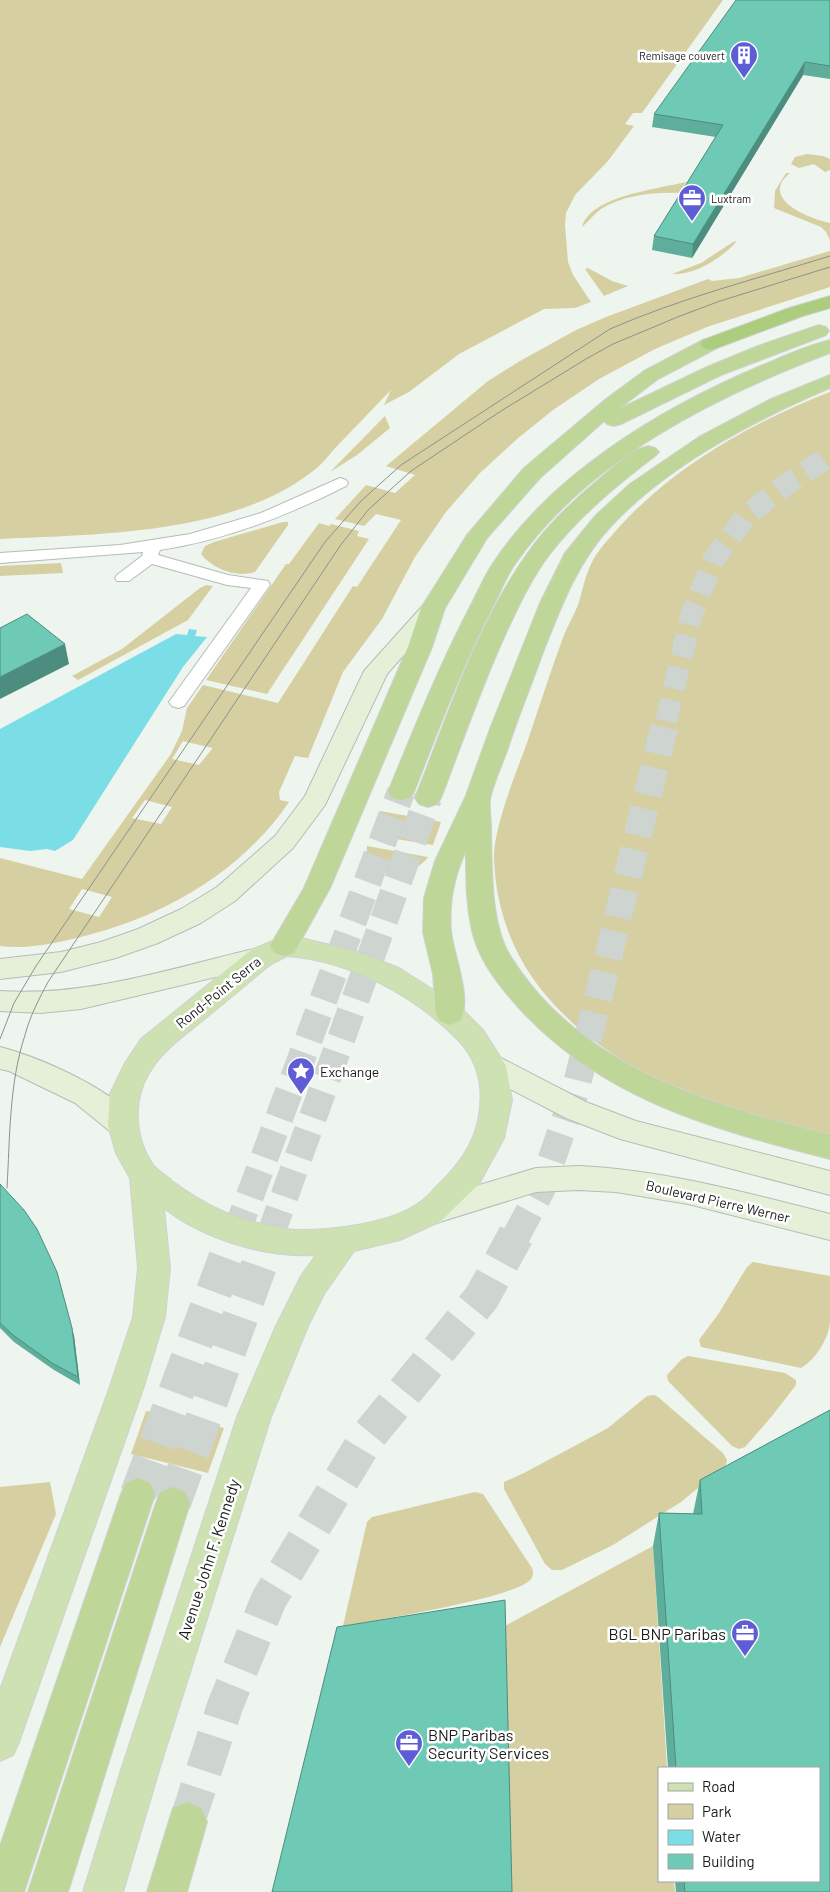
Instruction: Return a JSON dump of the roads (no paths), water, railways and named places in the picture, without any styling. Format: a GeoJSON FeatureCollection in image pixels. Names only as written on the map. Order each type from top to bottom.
{"type":"FeatureCollection","features":[{"type":"Feature","properties":{"kind":"highway"},"geometry":{"type":"LineString","coordinates":[[272,951],[317,888],[420,647],[433,608],[478,535],[532,473],[614,403],[652,375],[710,344],[796,312],[830,302]]}},
{"type":"Feature","properties":{"kind":"highway"},"geometry":{"type":"LineString","coordinates":[[564,447],[690,380],[758,351],[830,328]]}},
{"type":"Feature","properties":{"kind":"highway"},"geometry":{"type":"LineString","coordinates":[[401,792],[449,670],[506,560],[535,525],[567,492],[602,462],[647,432],[691,406],[742,381],[830,346]]}},
{"type":"Feature","properties":{"kind":"highway"},"geometry":{"type":"LineString","coordinates":[[428,798],[502,615],[530,567],[558,532],[589,500],[624,470],[664,441],[712,413],[830,361]]}},
{"type":"Feature","properties":{"kind":"highway"},"geometry":{"type":"LineString","coordinates":[[450,1014],[446,974],[437,932],[437,898],[448,861],[478,798],[502,729],[551,603],[576,553],[604,520],[638,489],[706,441],[778,403],[830,381]]}},
{"type":"Feature","properties":{"kind":"highway"},"geometry":{"type":"LineString","coordinates":[[478,798],[480,896],[490,943],[508,975],[536,1012],[569,1042],[606,1066],[675,1101],[757,1129],[830,1147]]}},
{"type":"Feature","properties":{"kind":"highway"},"geometry":{"type":"LineString","coordinates":[[4,1892],[138,1494]]}},
{"type":"Feature","properties":{"kind":"highway"},"geometry":{"type":"LineString","coordinates":[[48,1892],[173,1503]]}},
{"type":"Feature","properties":{"kind":"highway"},"geometry":{"type":"LineString","coordinates":[[167,1892],[187,1822]]}},
{"type":"Feature","properties":{"kind":"main road"},"geometry":{"type":"LineString","coordinates":[[0,969],[61,962],[106,951],[148,936],[182,920],[226,894],[284,842],[316,800],[376,672],[433,608]]}},
{"type":"Feature","properties":{"kind":"main road","name":"Rond-Point Serra"},"geometry":{"type":"LineString","coordinates":[[297,947],[355,961],[389,975],[450,1014],[473,1038],[491,1066],[497,1100],[489,1138],[468,1175],[430,1212],[389,1231],[344,1240],[295,1243],[255,1236],[216,1224],[179,1202],[146,1177],[131,1153],[123,1125],[125,1094],[135,1071],[151,1047],[272,951],[297,947]]}},
{"type":"Feature","properties":{"kind":"main road"},"geometry":{"type":"LineString","coordinates":[[0,1001],[14,1003],[77,999],[116,993],[272,951]]}},
{"type":"Feature","properties":{"kind":"main road"},"geometry":{"type":"LineString","coordinates":[[0,1058],[16,1062],[85,1095],[123,1125]]}},
{"type":"Feature","properties":{"kind":"main road"},"geometry":{"type":"LineString","coordinates":[[491,1066],[576,1110],[631,1131],[830,1183]]}},
{"type":"Feature","properties":{"kind":"main road"},"geometry":{"type":"LineString","coordinates":[[0,1742],[123,1398],[149,1317],[154,1268],[146,1177]]}},
{"type":"Feature","properties":{"kind":"main road","name":"Boulevard Pierre Werner"},"geometry":{"type":"LineString","coordinates":[[430,1212],[491,1193],[542,1180],[595,1178],[648,1184],[830,1227]]}},
{"type":"Feature","properties":{"kind":"main road","name":"Avenue John F. Kennedy"},"geometry":{"type":"LineString","coordinates":[[104,1892],[141,1767],[254,1417],[292,1326],[312,1285],[344,1240]]}},
{"type":"Feature","properties":{"kind":"lane"},"geometry":{"type":"LineString","coordinates":[[0,558],[151,552],[278,512],[340,483]]}},
{"type":"Feature","properties":{"kind":"lane"},"geometry":{"type":"LineString","coordinates":[[123,578],[151,552]]}},
{"type":"Feature","properties":{"kind":"lane"},"geometry":{"type":"LineString","coordinates":[[151,552],[227,580],[262,585],[178,702]]}},
{"type":"Feature","properties":{"kind":"water"},"geometry":{"type":"Polygon","coordinates":[[[189,629],[197,630],[195,636],[207,637],[183,667],[73,840],[55,851],[47,849],[30,851],[0,847],[0,729],[176,634],[187,635],[189,629]]]}},
{"type":"Feature","properties":{"kind":"tunnel"},"geometry":{"type":"LineString","coordinates":[[666,721],[692,613],[714,559],[747,515],[788,483],[830,456]]}},
{"type":"Feature","properties":{"kind":"tunnel"},"geometry":{"type":"LineString","coordinates":[[516,1236],[541,1190],[575,1092],[666,720]]}},
{"type":"Feature","properties":{"kind":"tunnel"},"geometry":{"type":"LineString","coordinates":[[235,1236],[401,792]]}},
{"type":"Feature","properties":{"kind":"tunnel"},"geometry":{"type":"LineString","coordinates":[[270,1236],[428,798]]}},
{"type":"Feature","properties":{"kind":"tunnel"},"geometry":{"type":"LineString","coordinates":[[138,1494],[235,1235]]}},
{"type":"Feature","properties":{"kind":"tunnel"},"geometry":{"type":"LineString","coordinates":[[173,1503],[270,1235]]}},
{"type":"Feature","properties":{"kind":"tunnel"},"geometry":{"type":"LineString","coordinates":[[187,1822],[225,1706],[269,1599],[366,1439],[482,1297],[516,1235]]}},
{"type":"Feature","properties":{"kind":"tram line"},"geometry":{"type":"LineString","coordinates":[[0,1039],[14,1003],[36,966],[325,542],[361,501],[401,465],[610,329],[691,298],[830,256]]}},
{"type":"Feature","properties":{"kind":"tram line"},"geometry":{"type":"LineString","coordinates":[[7,1188],[11,1111],[16,1072],[29,1021],[48,982],[340,546],[368,510],[411,471],[501,411],[613,344],[720,301],[830,267]]}},
{"type":"Feature","properties":{"kind":"place","name":"Remisage couvert"},"geometry":{"type":"Point","coordinates":[744,79]}},
{"type":"Feature","properties":{"kind":"place","name":"Luxtram"},"geometry":{"type":"Point","coordinates":[692,222]}},
{"type":"Feature","properties":{"kind":"place","name":"Exchange"},"geometry":{"type":"Point","coordinates":[301,1095]}},
{"type":"Feature","properties":{"kind":"place","name":"BGL BNP Paribas"},"geometry":{"type":"Point","coordinates":[745,1657]}},
{"type":"Feature","properties":{"kind":"place","name":"BNP Paribas Security Services"},"geometry":{"type":"Point","coordinates":[409,1767]}}]}
